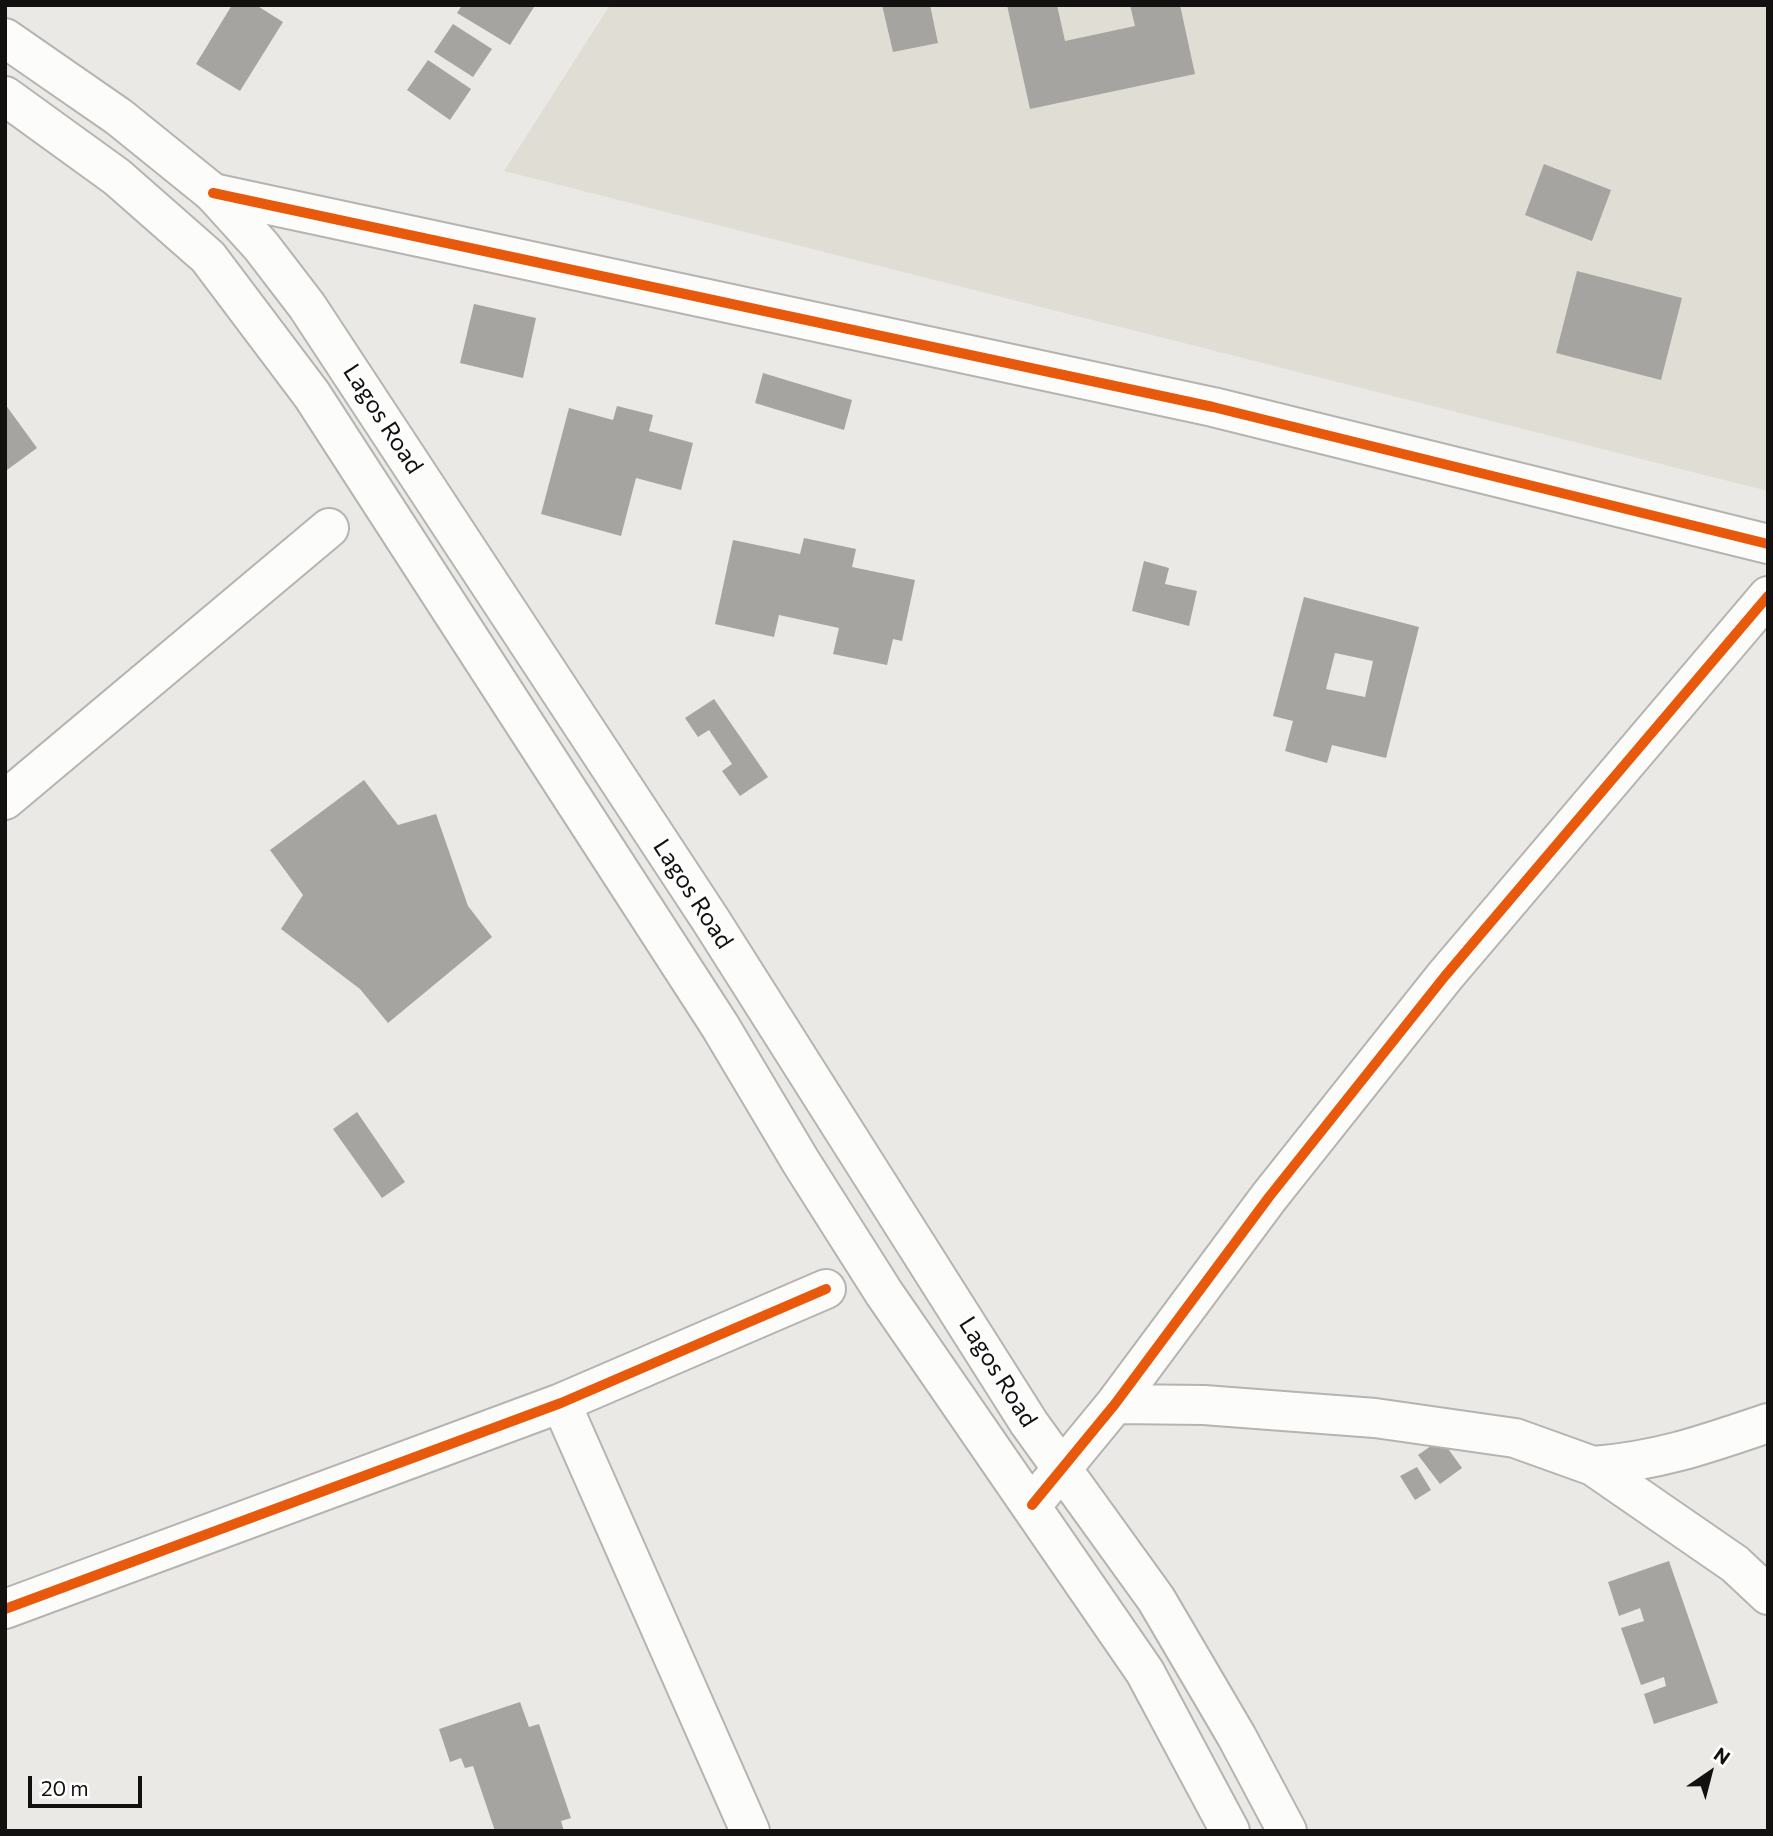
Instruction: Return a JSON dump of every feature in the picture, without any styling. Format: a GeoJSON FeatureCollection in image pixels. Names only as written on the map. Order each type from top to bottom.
{"type":"FeatureCollection","features":[{"type":"Feature","properties":{"kind":"street","name":"Lagos Road"},"geometry":{"type":"LineString","coordinates":[[5,38],[119,117],[214,193],[261,246],[347,365],[710,919],[1029,1423],[1156,1599],[1237,1737],[1287,1831]]}},
{"type":"Feature","properties":{"kind":"street","name":"Lagos Road"},"geometry":{"type":"LineString","coordinates":[[5,96],[117,177],[170,220],[208,257],[277,346],[449,603],[720,1026],[884,1293],[1145,1672],[1230,1831]]}},
{"type":"Feature","properties":{"kind":"street"},"geometry":{"type":"LineString","coordinates":[[214,193],[1213,407],[1768,544]]}},
{"type":"Feature","properties":{"kind":"street"},"geometry":{"type":"LineString","coordinates":[[5,800],[329,528]]}},
{"type":"Feature","properties":{"kind":"street"},"geometry":{"type":"LineString","coordinates":[[1032,1505],[1115,1404],[1269,1197],[1445,976],[1768,596]]}},
{"type":"Feature","properties":{"kind":"street"},"geometry":{"type":"LineString","coordinates":[[5,1609],[561,1403],[826,1289]]}},
{"type":"Feature","properties":{"kind":"street"},"geometry":{"type":"LineString","coordinates":[[561,1403],[750,1831]]}},
{"type":"Feature","properties":{"kind":"street"},"geometry":{"type":"LineString","coordinates":[[1115,1404],[1204,1405],[1375,1418],[1515,1438],[1593,1466],[1735,1564],[1768,1595]]}},
{"type":"Feature","properties":{"kind":"street"},"geometry":{"type":"LineString","coordinates":[[1593,1466],[1641,1462],[1681,1453],[1768,1423]]}},
{"type":"Feature","properties":{"kind":"shaded area"},"geometry":{"type":"Polygon","coordinates":[[[610,5],[1768,5],[1768,491],[504,171],[610,5]]]}},
{"type":"Feature","properties":{"kind":"building"},"geometry":{"type":"Polygon","coordinates":[[[232,5],[256,5],[283,22],[240,91],[196,64],[232,5]]]}},
{"type":"Feature","properties":{"kind":"building"},"geometry":{"type":"Polygon","coordinates":[[[462,5],[534,7],[510,45],[457,13],[462,5]]]}},
{"type":"Feature","properties":{"kind":"building"},"geometry":{"type":"Polygon","coordinates":[[[882,5],[930,5],[938,43],[893,52],[882,5]]]}},
{"type":"Feature","properties":{"kind":"building"},"geometry":{"type":"Polygon","coordinates":[[[1007,5],[1057,5],[1065,41],[1135,26],[1130,5],[1180,5],[1195,74],[1030,109],[1007,5]]]}},
{"type":"Feature","properties":{"kind":"building"},"geometry":{"type":"Polygon","coordinates":[[[453,24],[492,49],[473,77],[434,52],[453,24]]]}},
{"type":"Feature","properties":{"kind":"building"},"geometry":{"type":"Polygon","coordinates":[[[428,60],[471,89],[450,120],[407,90],[428,60]]]}},
{"type":"Feature","properties":{"kind":"building"},"geometry":{"type":"Polygon","coordinates":[[[1544,164],[1611,190],[1592,241],[1525,215],[1544,164]]]}},
{"type":"Feature","properties":{"kind":"building"},"geometry":{"type":"Polygon","coordinates":[[[1577,271],[1682,298],[1661,380],[1556,353],[1577,271]]]}},
{"type":"Feature","properties":{"kind":"building"},"geometry":{"type":"Polygon","coordinates":[[[474,304],[536,318],[523,378],[460,363],[474,304]]]}},
{"type":"Feature","properties":{"kind":"building"},"geometry":{"type":"Polygon","coordinates":[[[763,373],[852,400],[844,430],[755,403],[763,373]]]}},
{"type":"Feature","properties":{"kind":"building"},"geometry":{"type":"Polygon","coordinates":[[[5,404],[37,448],[7,470],[5,467],[5,404]]]}},
{"type":"Feature","properties":{"kind":"building"},"geometry":{"type":"Polygon","coordinates":[[[617,406],[653,415],[649,431],[693,443],[681,490],[636,478],[621,536],[541,514],[569,408],[613,420],[617,406]]]}},
{"type":"Feature","properties":{"kind":"building"},"geometry":{"type":"Polygon","coordinates":[[[804,538],[856,549],[852,567],[915,580],[902,641],[893,639],[887,665],[833,654],[839,628],[779,615],[774,637],[715,624],[733,540],[800,554],[804,538]]]}},
{"type":"Feature","properties":{"kind":"building"},"geometry":{"type":"Polygon","coordinates":[[[1144,561],[1169,568],[1165,584],[1197,591],[1189,626],[1132,611],[1144,561]]]}},
{"type":"Feature","properties":{"kind":"building"},"geometry":{"type":"Polygon","coordinates":[[[1304,597],[1419,627],[1386,758],[1332,745],[1327,763],[1285,751],[1293,721],[1273,716],[1304,597]],[[1335,653],[1326,689],[1365,697],[1373,661],[1335,653]]]}},
{"type":"Feature","properties":{"kind":"building"},"geometry":{"type":"Polygon","coordinates":[[[714,699],[768,777],[740,796],[722,771],[732,764],[709,730],[698,737],[685,718],[714,699]]]}},
{"type":"Feature","properties":{"kind":"building"},"geometry":{"type":"Polygon","coordinates":[[[364,780],[398,825],[436,814],[468,906],[492,937],[388,1023],[360,989],[281,929],[303,895],[270,850],[364,780]]]}},
{"type":"Feature","properties":{"kind":"building"},"geometry":{"type":"Polygon","coordinates":[[[357,1112],[405,1182],[382,1198],[333,1129],[357,1112]]]}},
{"type":"Feature","properties":{"kind":"building"},"geometry":{"type":"Polygon","coordinates":[[[1441,1439],[1462,1468],[1440,1484],[1418,1455],[1441,1439]]]}},
{"type":"Feature","properties":{"kind":"building"},"geometry":{"type":"Polygon","coordinates":[[[1417,1467],[1431,1490],[1415,1500],[1400,1476],[1417,1467]]]}},
{"type":"Feature","properties":{"kind":"building"},"geometry":{"type":"Polygon","coordinates":[[[1669,1561],[1718,1703],[1654,1724],[1644,1694],[1666,1686],[1664,1677],[1641,1685],[1621,1628],[1644,1621],[1640,1608],[1619,1616],[1608,1582],[1669,1561]]]}},
{"type":"Feature","properties":{"kind":"building"},"geometry":{"type":"Polygon","coordinates":[[[520,1702],[529,1727],[539,1724],[571,1818],[561,1821],[564,1831],[495,1831],[473,1766],[465,1768],[461,1758],[450,1762],[439,1729],[520,1702]]]}},
{"type":"Feature","properties":{"kind":"cycle path"},"geometry":{"type":"LineString","coordinates":[[213,193],[1213,407],[1768,544]]}},
{"type":"Feature","properties":{"kind":"cycle path"},"geometry":{"type":"LineString","coordinates":[[1032,1505],[1115,1404],[1269,1197],[1445,976],[1768,596]]}},
{"type":"Feature","properties":{"kind":"cycle path"},"geometry":{"type":"LineString","coordinates":[[5,1609],[561,1403],[826,1289]]}}]}
